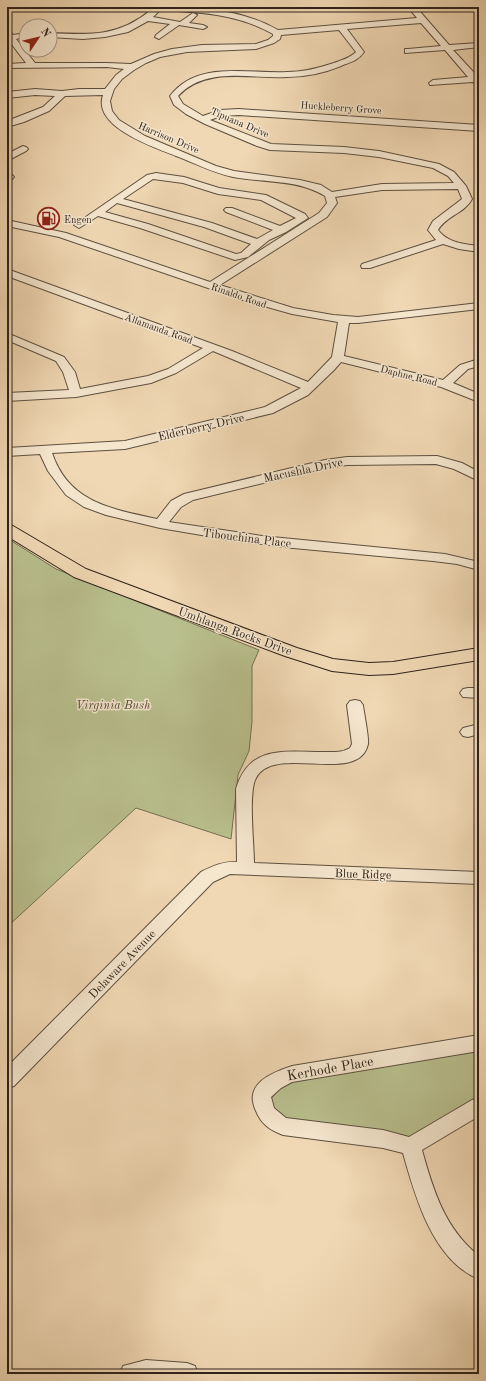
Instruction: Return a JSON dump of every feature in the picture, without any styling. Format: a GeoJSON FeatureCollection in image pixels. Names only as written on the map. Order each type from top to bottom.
{"type":"FeatureCollection","features":[{"type":"Feature","properties":{"kind":"main road","name":"Umhlanga Rocks Drive"},"geometry":{"type":"LineString","coordinates":[[7,529],[80,573],[291,652],[332,665],[370,670],[393,668],[479,654]]}},
{"type":"Feature","properties":{"kind":"street"},"geometry":{"type":"LineString","coordinates":[[132,7],[223,13],[261,23],[277,33],[423,20]]}},
{"type":"Feature","properties":{"kind":"street"},"geometry":{"type":"LineString","coordinates":[[412,7],[477,82]]}},
{"type":"Feature","properties":{"kind":"street"},"geometry":{"type":"LineString","coordinates":[[58,35],[94,36],[131,31],[159,8]]}},
{"type":"Feature","properties":{"kind":"street"},"geometry":{"type":"LineString","coordinates":[[198,11],[182,24],[203,27]]}},
{"type":"Feature","properties":{"kind":"street"},"geometry":{"type":"LineString","coordinates":[[147,18],[177,23],[168,39],[187,49]]}},
{"type":"Feature","properties":{"kind":"street","name":"Tipuana Drive"},"geometry":{"type":"LineString","coordinates":[[341,27],[360,52],[356,56],[318,71],[296,74],[208,75],[187,84],[174,96],[175,101],[186,110],[203,119],[270,147],[344,150],[379,154],[431,165],[445,170],[451,174],[461,186]]}},
{"type":"Feature","properties":{"kind":"street"},"geometry":{"type":"LineString","coordinates":[[7,95],[35,92],[62,94],[79,92],[108,92],[111,86],[131,67],[170,52],[187,49],[255,47],[271,42],[277,37],[277,33]]}},
{"type":"Feature","properties":{"kind":"street"},"geometry":{"type":"LineString","coordinates":[[9,35],[32,65]]}},
{"type":"Feature","properties":{"kind":"street"},"geometry":{"type":"LineString","coordinates":[[408,51],[479,45]]}},
{"type":"Feature","properties":{"kind":"street"},"geometry":{"type":"LineString","coordinates":[[7,66],[107,65],[131,67]]}},
{"type":"Feature","properties":{"kind":"street"},"geometry":{"type":"LineString","coordinates":[[433,83],[477,82]]}},
{"type":"Feature","properties":{"kind":"street","name":"Harrison Drive"},"geometry":{"type":"LineString","coordinates":[[108,92],[106,106],[109,111],[124,128],[134,134],[225,172],[310,184],[330,195]]}},
{"type":"Feature","properties":{"kind":"street"},"geometry":{"type":"LineString","coordinates":[[7,124],[21,120],[46,109],[62,94]]}},
{"type":"Feature","properties":{"kind":"street","name":"Huckleberry Grove"},"geometry":{"type":"LineString","coordinates":[[203,119],[220,113],[239,112],[479,128]]}},
{"type":"Feature","properties":{"kind":"street"},"geometry":{"type":"LineString","coordinates":[[7,158],[23,149]]}},
{"type":"Feature","properties":{"kind":"street"},"geometry":{"type":"LineString","coordinates":[[7,175],[9,177],[7,179]]}},
{"type":"Feature","properties":{"kind":"street"},"geometry":{"type":"LineString","coordinates":[[78,225],[98,213],[116,200],[153,176],[176,178],[214,190],[263,197],[302,218],[281,238],[264,239],[116,200]]}},
{"type":"Feature","properties":{"kind":"street"},"geometry":{"type":"LineString","coordinates":[[211,286],[281,238],[330,209],[333,204],[330,195],[382,187],[461,186],[468,199],[465,203],[434,226],[433,230],[442,241],[456,246],[479,249]]}},
{"type":"Feature","properties":{"kind":"street"},"geometry":{"type":"LineString","coordinates":[[229,210],[281,238]]}},
{"type":"Feature","properties":{"kind":"street"},"geometry":{"type":"LineString","coordinates":[[98,213],[144,226],[235,257],[241,256],[248,252],[264,239]]}},
{"type":"Feature","properties":{"kind":"street","name":"Rinaldo Road"},"geometry":{"type":"LineString","coordinates":[[7,223],[62,234],[280,309],[344,320],[381,318],[479,306]]}},
{"type":"Feature","properties":{"kind":"street"},"geometry":{"type":"LineString","coordinates":[[366,266],[442,241]]}},
{"type":"Feature","properties":{"kind":"street","name":"Allamanda Road"},"geometry":{"type":"LineString","coordinates":[[7,272],[212,347],[309,387]]}},
{"type":"Feature","properties":{"kind":"street"},"geometry":{"type":"LineString","coordinates":[[338,358],[344,320]]}},
{"type":"Feature","properties":{"kind":"street"},"geometry":{"type":"LineString","coordinates":[[7,336],[60,359],[69,372],[76,393]]}},
{"type":"Feature","properties":{"kind":"street"},"geometry":{"type":"LineString","coordinates":[[7,397],[76,393],[151,379],[172,371],[212,347]]}},
{"type":"Feature","properties":{"kind":"street","name":"Daphne Road"},"geometry":{"type":"LineString","coordinates":[[338,358],[445,384],[479,398]]}},
{"type":"Feature","properties":{"kind":"street","name":"Elderberry Drive"},"geometry":{"type":"LineString","coordinates":[[7,452],[125,445],[241,418],[280,405],[309,387],[330,368],[338,358]]}},
{"type":"Feature","properties":{"kind":"street"},"geometry":{"type":"LineString","coordinates":[[445,384],[464,367],[479,362]]}},
{"type":"Feature","properties":{"kind":"street","name":"Tibouchina Place"},"geometry":{"type":"LineString","coordinates":[[46,450],[48,459],[68,490],[81,501],[105,510],[160,524],[221,536],[429,557],[479,566]]}},
{"type":"Feature","properties":{"kind":"street","name":"Macushla Drive"},"geometry":{"type":"LineString","coordinates":[[160,524],[176,504],[189,497],[337,462],[421,459],[437,460],[458,466],[479,477]]}},
{"type":"Feature","properties":{"kind":"street"},"geometry":{"type":"LineString","coordinates":[[246,869],[244,789],[246,780],[251,771],[256,765],[264,760],[274,758],[338,758],[349,756],[356,752],[360,744],[355,705]]}},
{"type":"Feature","properties":{"kind":"street","name":"Delaware Avenue"},"geometry":{"type":"LineString","coordinates":[[7,1080],[207,877],[218,871],[230,868],[246,869]]}},
{"type":"Feature","properties":{"kind":"street","name":"Blue Ridge"},"geometry":{"type":"LineString","coordinates":[[246,869],[479,878]]}},
{"type":"Feature","properties":{"kind":"street","name":"Kerhode Place"},"geometry":{"type":"LineString","coordinates":[[411,1146],[382,1139],[283,1126],[273,1121],[266,1113],[262,1104],[261,1095],[277,1078],[292,1074],[479,1043]]}},
{"type":"Feature","properties":{"kind":"street"},"geometry":{"type":"LineString","coordinates":[[479,1106],[411,1146],[426,1200],[436,1222],[454,1248],[479,1269]]}},
{"type":"Feature","properties":{"kind":"street"},"geometry":{"type":"LineString","coordinates":[[131,1374],[146,1371],[186,1374]]}},
{"type":"Feature","properties":{"kind":"green space","name":"Virginia Bush"},"geometry":{"type":"Polygon","coordinates":[[[7,538],[56,569],[259,650],[252,666],[252,722],[249,751],[238,775],[231,839],[136,808],[7,927],[7,538]]]}},
{"type":"Feature","properties":{"kind":"green space"},"geometry":{"type":"Polygon","coordinates":[[[479,1050],[479,1100],[409,1140],[291,1123],[276,1112],[270,1100],[282,1086],[290,1080],[479,1050]]]}},
{"type":"Feature","properties":{"kind":"place","name":"Engen"},"geometry":{"type":"Point","coordinates":[48,219]}}]}
